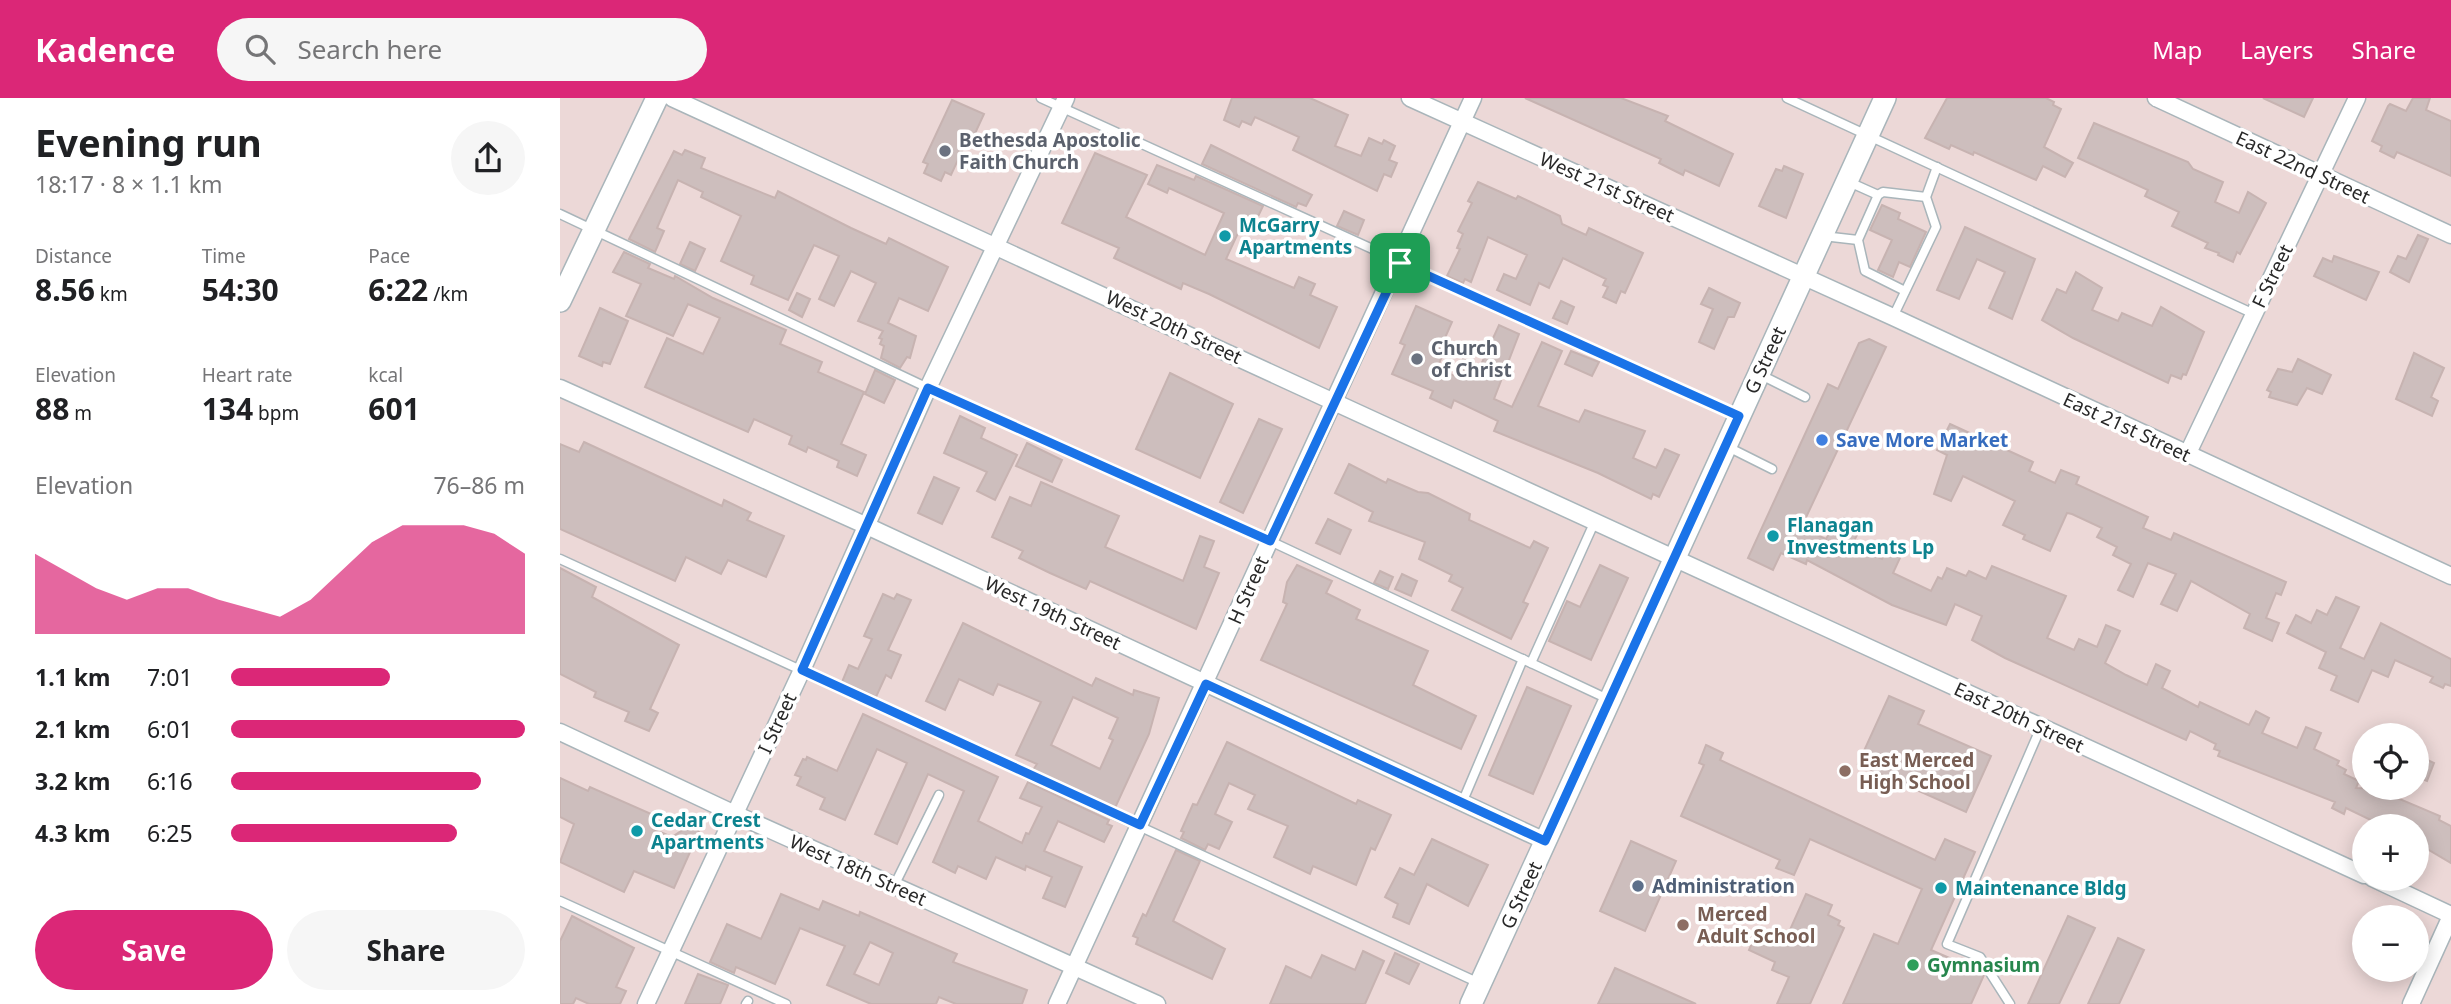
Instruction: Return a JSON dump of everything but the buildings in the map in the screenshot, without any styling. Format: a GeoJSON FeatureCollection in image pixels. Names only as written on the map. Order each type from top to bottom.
{"type":"FeatureCollection","features":[{"type":"Feature","properties":{"kind":"main road"},"geometry":{"type":"LineString","coordinates":[[560,301],[657,98]]}},
{"type":"Feature","properties":{"kind":"main road","name":"G Street"},"geometry":{"type":"LineString","coordinates":[[1471,1004],[1885,98]]}},
{"type":"Feature","properties":{"kind":"street","name":"West 20th Street"},"geometry":{"type":"LineString","coordinates":[[672,98],[1675,558]]}},
{"type":"Feature","properties":{"kind":"street","name":"West 21st Street"},"geometry":{"type":"LineString","coordinates":[[1410,98],[1804,276]]}},
{"type":"Feature","properties":{"kind":"street","name":"H Street"},"geometry":{"type":"LineString","coordinates":[[1057,1004],[1400,263],[1473,98]]}},
{"type":"Feature","properties":{"kind":"street","name":"East 22nd Street"},"geometry":{"type":"LineString","coordinates":[[2156,98],[2451,235]]}},
{"type":"Feature","properties":{"kind":"street","name":"F Street"},"geometry":{"type":"LineString","coordinates":[[2187,455],[2357,98]]}},
{"type":"Feature","properties":{"kind":"street","name":"I Street"},"geometry":{"type":"LineString","coordinates":[[646,1004],[802,670],[928,388],[1064,103]]}},
{"type":"Feature","properties":{"kind":"street","name":"East 21st Street"},"geometry":{"type":"LineString","coordinates":[[1804,276],[2451,576]]}},
{"type":"Feature","properties":{"kind":"street","name":"West 19th Street"},"geometry":{"type":"LineString","coordinates":[[560,388],[867,526],[1545,841]]}},
{"type":"Feature","properties":{"kind":"street","name":"East 20th Street"},"geometry":{"type":"LineString","coordinates":[[1675,558],[2352,870]]}},
{"type":"Feature","properties":{"kind":"street","name":"West 18th Street"},"geometry":{"type":"LineString","coordinates":[[560,732],[1157,1004]]}},
{"type":"Feature","properties":{"kind":"street"},"geometry":{"type":"LineString","coordinates":[[2399,891],[2451,916],[2411,1004]]}},
{"type":"Feature","properties":{"kind":"lane"},"geometry":{"type":"LineString","coordinates":[[1041,98],[1064,103],[1400,263],[1739,416]]}},
{"type":"Feature","properties":{"kind":"lane"},"geometry":{"type":"LineString","coordinates":[[1787,98],[2254,314]]}},
{"type":"Feature","properties":{"kind":"lane"},"geometry":{"type":"LineString","coordinates":[[1893,317],[1936,227],[1926,197],[1937,167]]}},
{"type":"Feature","properties":{"kind":"lane"},"geometry":{"type":"LineString","coordinates":[[1847,181],[1878,195]]}},
{"type":"Feature","properties":{"kind":"lane"},"geometry":{"type":"LineString","coordinates":[[1905,291],[1865,271],[1858,240],[1878,195],[1883,192],[1926,197]]}},
{"type":"Feature","properties":{"kind":"lane"},"geometry":{"type":"LineString","coordinates":[[560,214],[928,388],[1270,541],[1610,700]]}},
{"type":"Feature","properties":{"kind":"lane"},"geometry":{"type":"LineString","coordinates":[[1822,236],[1858,240]]}},
{"type":"Feature","properties":{"kind":"lane"},"geometry":{"type":"LineString","coordinates":[[1759,374],[1805,397]]}},
{"type":"Feature","properties":{"kind":"lane"},"geometry":{"type":"LineString","coordinates":[[1726,446],[1772,469]]}},
{"type":"Feature","properties":{"kind":"lane"},"geometry":{"type":"LineString","coordinates":[[1462,803],[1595,521]]}},
{"type":"Feature","properties":{"kind":"lane"},"geometry":{"type":"LineString","coordinates":[[560,559],[1480,984]]}},
{"type":"Feature","properties":{"kind":"lane"},"geometry":{"type":"LineString","coordinates":[[2010,1004],[1980,957],[1947,944],[2041,727]]}},
{"type":"Feature","properties":{"kind":"lane"},"geometry":{"type":"LineString","coordinates":[[894,886],[939,795]]}},
{"type":"Feature","properties":{"kind":"lane"},"geometry":{"type":"LineString","coordinates":[[560,901],[786,1004]]}},
{"type":"Feature","properties":{"kind":"place","name":"Bethesda Apostolic Faith Church"},"geometry":{"type":"Point","coordinates":[945,151]}},
{"type":"Feature","properties":{"kind":"place","name":"McGarry Apartments"},"geometry":{"type":"Point","coordinates":[1225,236]}},
{"type":"Feature","properties":{"kind":"place","name":"Church of Christ"},"geometry":{"type":"Point","coordinates":[1417,359]}},
{"type":"Feature","properties":{"kind":"place","name":"Save More Market"},"geometry":{"type":"Point","coordinates":[1822,440]}},
{"type":"Feature","properties":{"kind":"place","name":"Flanagan Investments Lp"},"geometry":{"type":"Point","coordinates":[1773,536]}},
{"type":"Feature","properties":{"kind":"place","name":"East Merced High School"},"geometry":{"type":"Point","coordinates":[1845,771]}},
{"type":"Feature","properties":{"kind":"place","name":"Cedar Crest Apartments"},"geometry":{"type":"Point","coordinates":[637,831]}},
{"type":"Feature","properties":{"kind":"place","name":"Administration"},"geometry":{"type":"Point","coordinates":[1638,886]}},
{"type":"Feature","properties":{"kind":"place","name":"Maintenance Bldg"},"geometry":{"type":"Point","coordinates":[1941,888]}},
{"type":"Feature","properties":{"kind":"place","name":"Merced Adult School"},"geometry":{"type":"Point","coordinates":[1683,925]}},
{"type":"Feature","properties":{"kind":"place","name":"Gymnasium"},"geometry":{"type":"Point","coordinates":[1913,965]}},
{"type":"Feature","properties":{"kind":"route"},"geometry":{"type":"LineString","coordinates":[[1400,263],[1739,416],[1545,841],[1206,684],[1140,825],[802,670],[928,388],[1270,541],[1400,263]]}}]}
